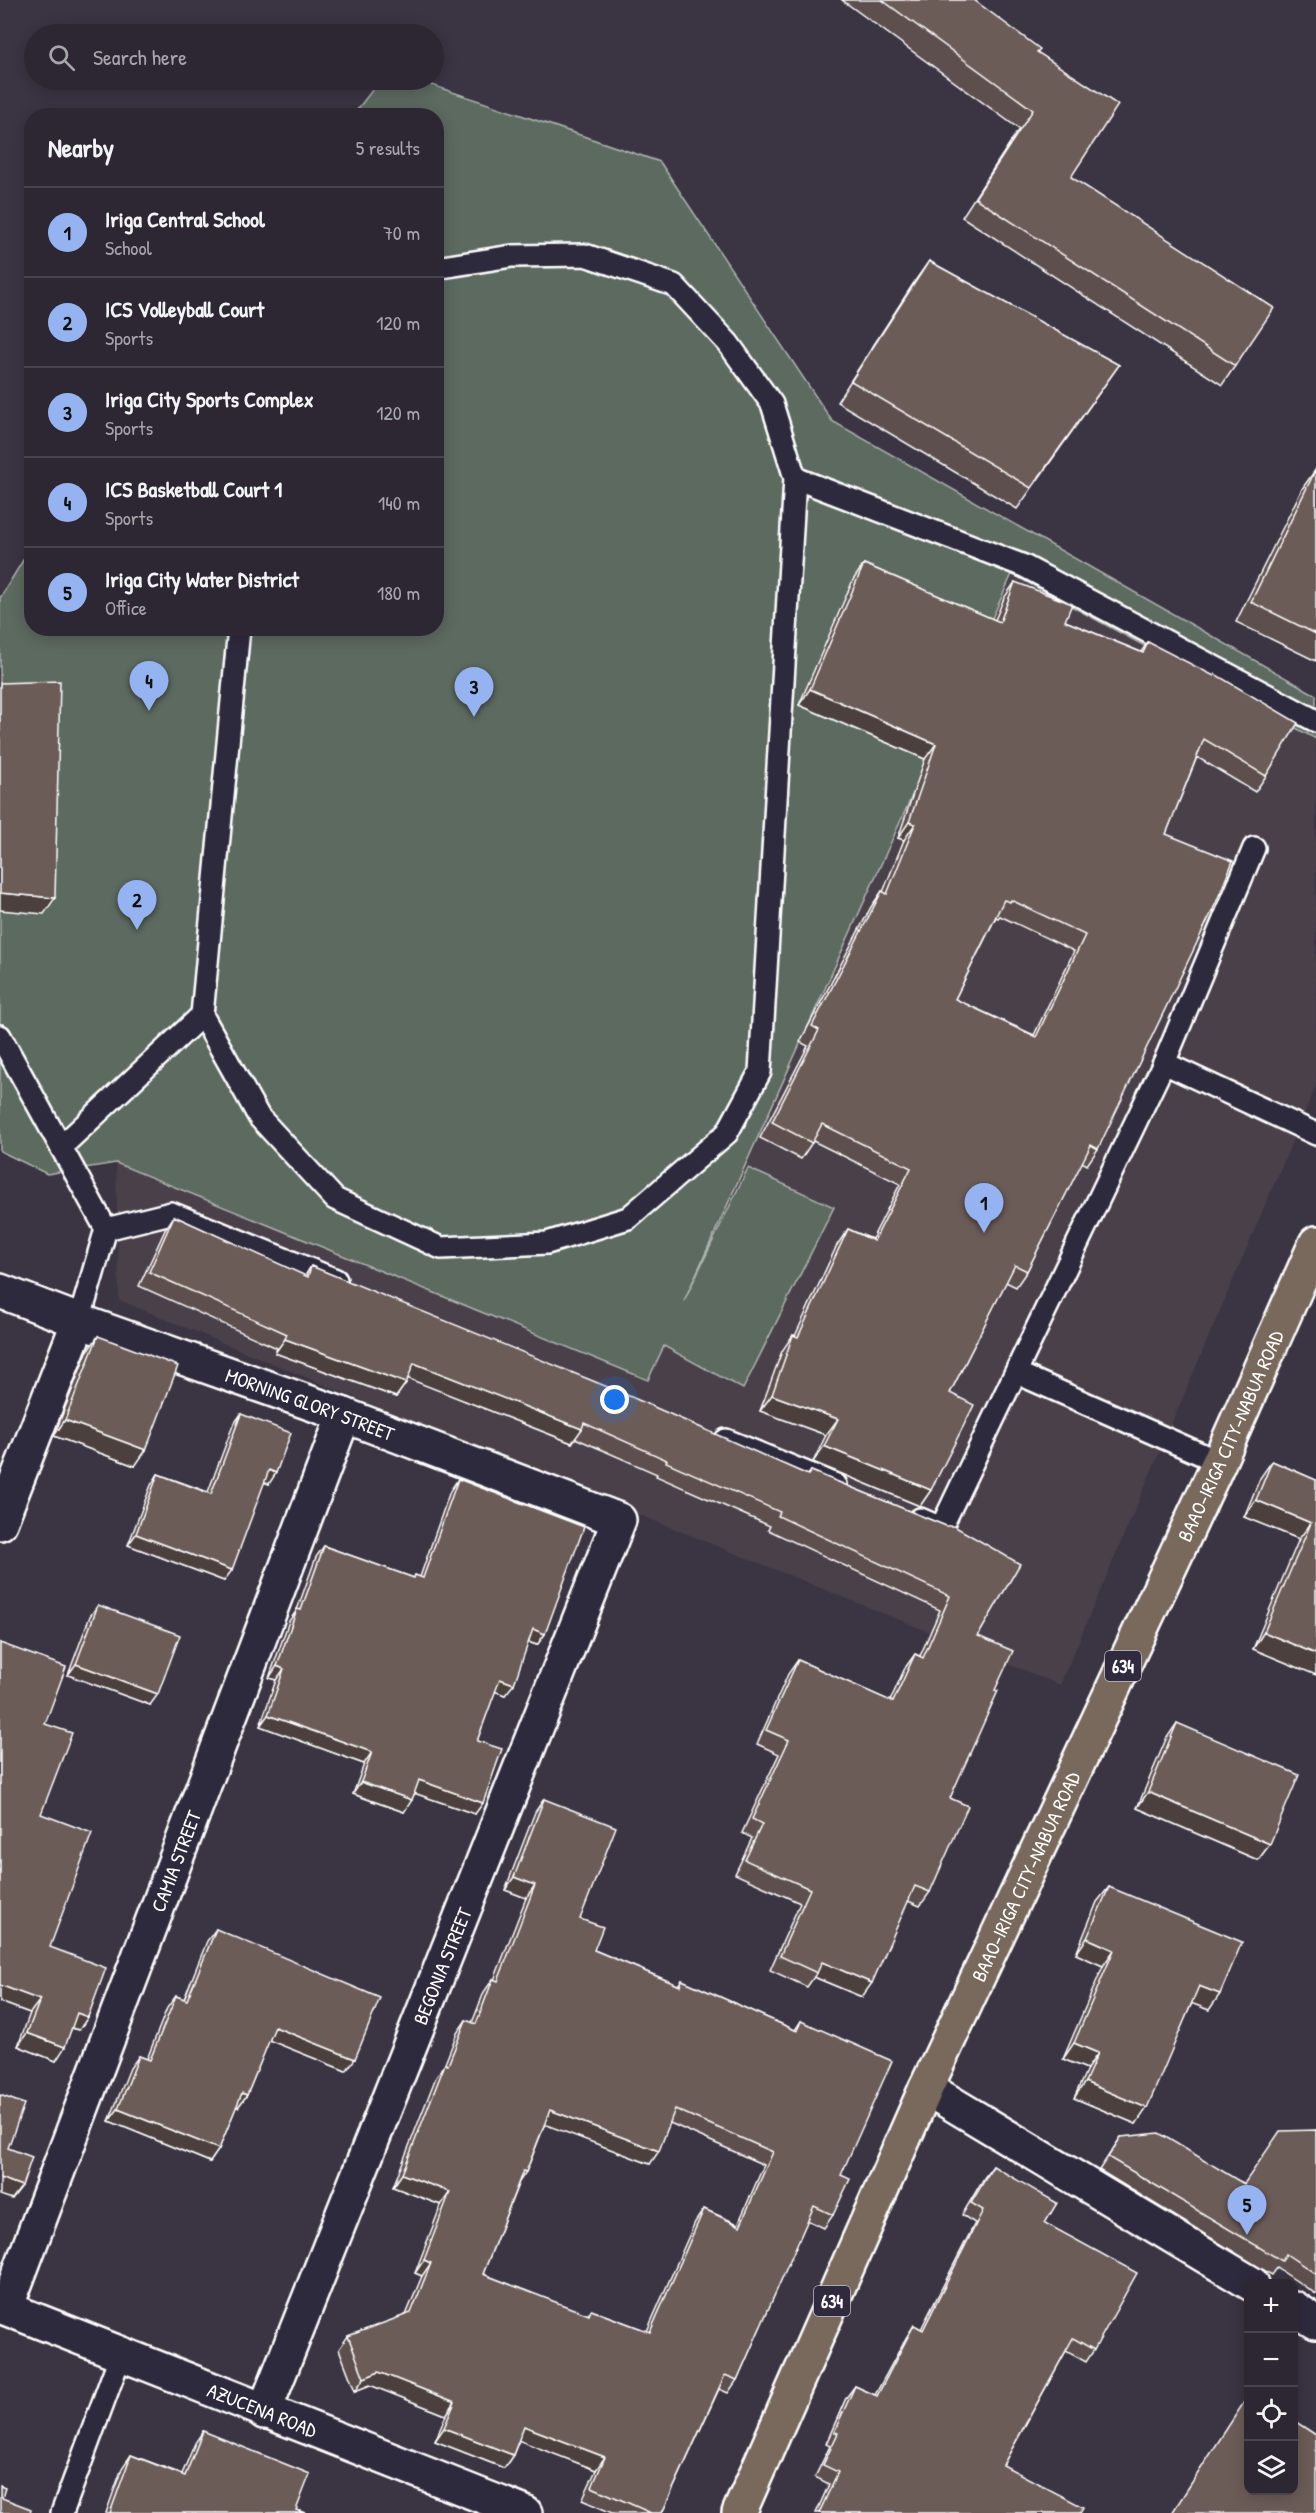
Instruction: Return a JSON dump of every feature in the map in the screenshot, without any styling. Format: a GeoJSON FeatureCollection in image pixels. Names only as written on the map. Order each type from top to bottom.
{"type":"FeatureCollection","features":[{"type":"Feature","properties":{"kind":"main road","name":"BAAO-IRIGA CITY-NABUA ROAD"},"geometry":{"type":"LineString","coordinates":[[739,2513],[926,2088],[1219,1461],[1316,1243]]}},
{"type":"Feature","properties":{"kind":"street","name":"MORNING GLORY STREET"},"geometry":{"type":"LineString","coordinates":[[0,1291],[344,1415],[619,1520]]}},
{"type":"Feature","properties":{"kind":"street"},"geometry":{"type":"LineString","coordinates":[[0,1523],[80,1321]]}},
{"type":"Feature","properties":{"kind":"street","name":"CAMIA STREET"},"geometry":{"type":"LineString","coordinates":[[3,2307],[344,1415]]}},
{"type":"Feature","properties":{"kind":"street","name":"BEGONIA STREET"},"geometry":{"type":"LineString","coordinates":[[264,2412],[619,1520]]}},
{"type":"Feature","properties":{"kind":"street"},"geometry":{"type":"LineString","coordinates":[[926,2088],[1245,2279]]}},
{"type":"Feature","properties":{"kind":"street","name":"AZUCENA ROAD"},"geometry":{"type":"LineString","coordinates":[[3,2307],[264,2412],[525,2513]]}},
{"type":"Feature","properties":{"kind":"street"},"geometry":{"type":"LineString","coordinates":[[1298,2311],[1316,2322]]}},
{"type":"Feature","properties":{"kind":"lane"},"geometry":{"type":"LineString","coordinates":[[238,636],[202,1016],[259,1117],[335,1199],[441,1248],[547,1243],[628,1218],[727,1133],[760,1072],[795,478],[772,404],[728,343],[674,285],[585,255],[512,256],[444,267]]}},
{"type":"Feature","properties":{"kind":"lane"},"geometry":{"type":"LineString","coordinates":[[795,478],[1023,566],[1316,721]]}},
{"type":"Feature","properties":{"kind":"lane"},"geometry":{"type":"LineString","coordinates":[[897,1510],[941,1528],[1164,1064],[1254,848]]}},
{"type":"Feature","properties":{"kind":"lane"},"geometry":{"type":"LineString","coordinates":[[61,1147],[202,1016]]}},
{"type":"Feature","properties":{"kind":"lane"},"geometry":{"type":"LineString","coordinates":[[0,1036],[106,1228],[80,1321]]}},
{"type":"Feature","properties":{"kind":"lane"},"geometry":{"type":"LineString","coordinates":[[1164,1064],[1316,1134]]}},
{"type":"Feature","properties":{"kind":"lane"},"geometry":{"type":"LineString","coordinates":[[106,1228],[171,1213],[358,1289]]}},
{"type":"Feature","properties":{"kind":"lane"},"geometry":{"type":"LineString","coordinates":[[1017,1373],[1219,1461]]}},
{"type":"Feature","properties":{"kind":"lane"},"geometry":{"type":"LineString","coordinates":[[710,1433],[853,1492]]}},
{"type":"Feature","properties":{"kind":"lane"},"geometry":{"type":"LineString","coordinates":[[62,2513],[121,2354]]}},
{"type":"Feature","properties":{"kind":"shaded area"},"geometry":{"type":"Polygon","coordinates":[[[1012,574],[1316,739],[1316,1086],[1060,1685],[598,1498],[119,1300],[116,1163],[648,1379],[1012,574]]]}},
{"type":"Feature","properties":{"kind":"green space"},"geometry":{"type":"Polygon","coordinates":[[[444,89],[660,162],[832,421],[1316,695],[1316,739],[1012,574],[684,1301],[748,1168],[834,1207],[743,1389],[664,1346],[648,1380],[116,1163],[47,1174],[0,1151],[0,598],[24,559],[24,636],[444,636],[444,108],[358,108],[372,90],[444,89]]]}},
{"type":"Feature","properties":{"kind":"building"},"geometry":{"type":"Polygon","coordinates":[[[882,0],[974,0],[1040,49],[1037,52],[1118,105],[1071,177],[1274,308],[1235,366],[975,198],[1033,110],[882,0]]]}},
{"type":"Feature","properties":{"kind":"building"},"geometry":{"type":"Polygon","coordinates":[[[929,261],[1119,365],[1031,488],[851,381],[929,261]]]}},
{"type":"Feature","properties":{"kind":"building"},"geometry":{"type":"Polygon","coordinates":[[[1316,469],[1316,634],[1251,602],[1316,469]]]}},
{"type":"Feature","properties":{"kind":"building"},"geometry":{"type":"Polygon","coordinates":[[[864,564],[1000,622],[1015,582],[1072,604],[1065,621],[1143,653],[1148,642],[1214,676],[1215,674],[1298,723],[1266,776],[1204,739],[1166,834],[1233,861],[1216,903],[1098,1149],[1091,1145],[1027,1271],[1015,1265],[950,1393],[974,1405],[931,1490],[824,1446],[838,1419],[772,1395],[793,1335],[798,1337],[848,1229],[874,1241],[911,1168],[822,1124],[812,1143],[772,1122],[819,1030],[812,1026],[882,891],[887,894],[915,824],[909,822],[936,744],[810,689],[864,564]],[[1004,900],[955,999],[1036,1037],[1085,935],[1011,900],[1010,902],[1004,900]]]}},
{"type":"Feature","properties":{"kind":"building"},"geometry":{"type":"Polygon","coordinates":[[[60,681],[55,898],[0,893],[0,683],[60,681]]]}},
{"type":"Feature","properties":{"kind":"building"},"geometry":{"type":"Polygon","coordinates":[[[174,1216],[308,1277],[311,1266],[620,1392],[808,1475],[811,1471],[946,1526],[954,1526],[1020,1564],[978,1636],[1013,1651],[995,1690],[998,1691],[950,1798],[968,1806],[930,1892],[915,1886],[872,1983],[822,1962],[817,1973],[780,1956],[810,1889],[745,1860],[762,1824],[752,1819],[789,1740],[766,1730],[798,1660],[893,1702],[915,1654],[923,1658],[950,1596],[778,1516],[780,1512],[584,1423],[582,1429],[414,1363],[406,1383],[285,1339],[287,1334],[149,1272],[174,1216]]]}},
{"type":"Feature","properties":{"kind":"building"},"geometry":{"type":"Polygon","coordinates":[[[98,1336],[178,1366],[146,1450],[65,1420],[98,1336]]]}},
{"type":"Feature","properties":{"kind":"building"},"geometry":{"type":"Polygon","coordinates":[[[241,1414],[291,1433],[276,1473],[269,1470],[232,1570],[136,1534],[158,1474],[211,1494],[241,1414]]]}},
{"type":"Feature","properties":{"kind":"building"},"geometry":{"type":"Polygon","coordinates":[[[1272,1461],[1316,1480],[1316,1654],[1264,1632],[1311,1523],[1256,1500],[1272,1461]]]}},
{"type":"Feature","properties":{"kind":"building"},"geometry":{"type":"Polygon","coordinates":[[[458,1479],[584,1527],[545,1634],[533,1629],[514,1684],[500,1679],[477,1741],[502,1749],[483,1803],[419,1780],[412,1800],[361,1782],[372,1752],[268,1715],[284,1669],[277,1666],[297,1609],[301,1610],[324,1546],[414,1578],[415,1575],[423,1578],[458,1479]]]}},
{"type":"Feature","properties":{"kind":"building"},"geometry":{"type":"Polygon","coordinates":[[[98,1605],[180,1635],[158,1694],[76,1664],[98,1605]]]}},
{"type":"Feature","properties":{"kind":"building"},"geometry":{"type":"Polygon","coordinates":[[[0,1643],[66,1667],[45,1724],[72,1733],[41,1814],[92,1833],[50,1947],[106,1968],[88,2017],[77,2013],[65,2047],[27,2033],[40,2000],[0,1985],[0,1643]]]}},
{"type":"Feature","properties":{"kind":"building"},"geometry":{"type":"Polygon","coordinates":[[[1177,1723],[1299,1775],[1270,1844],[1148,1792],[1177,1723]]]}},
{"type":"Feature","properties":{"kind":"building"},"geometry":{"type":"Polygon","coordinates":[[[544,1799],[616,1827],[580,1919],[603,1927],[594,1950],[680,1986],[682,1980],[797,2031],[801,2021],[892,2061],[841,2175],[850,2179],[833,2215],[814,2206],[737,2380],[725,2375],[662,2513],[651,2513],[592,2487],[605,2457],[524,2426],[513,2455],[444,2428],[455,2402],[379,2372],[364,2378],[348,2336],[411,2313],[431,2263],[424,2260],[450,2192],[402,2174],[445,2064],[448,2065],[466,2020],[476,2024],[493,1979],[498,1981],[535,1885],[514,1877],[544,1799]],[[675,2109],[659,2151],[550,2110],[526,2172],[523,2171],[483,2274],[589,2315],[591,2310],[650,2332],[704,2209],[740,2226],[773,2152],[675,2109]]]}},
{"type":"Feature","properties":{"kind":"building"},"geometry":{"type":"Polygon","coordinates":[[[1109,1887],[1242,1942],[1220,1994],[1199,1986],[1147,2108],[1085,2082],[1098,2053],[1074,2043],[1114,1950],[1087,1938],[1109,1887]]]}},
{"type":"Feature","properties":{"kind":"building"},"geometry":{"type":"Polygon","coordinates":[[[216,1929],[380,1998],[355,2059],[275,2027],[247,2095],[242,2093],[219,2149],[118,2109],[139,2056],[150,2060],[176,1996],[187,2000],[216,1929]]]}},
{"type":"Feature","properties":{"kind":"building"},"geometry":{"type":"Polygon","coordinates":[[[0,2095],[24,2104],[8,2148],[32,2157],[22,2186],[0,2178],[0,2095]]]}},
{"type":"Feature","properties":{"kind":"building"},"geometry":{"type":"Polygon","coordinates":[[[1316,2130],[1316,2274],[1286,2254],[1282,2261],[1108,2157],[1121,2137],[1159,2133],[1244,2184],[1280,2131],[1316,2130]]]}},
{"type":"Feature","properties":{"kind":"building"},"geometry":{"type":"Polygon","coordinates":[[[993,2166],[1057,2203],[1045,2223],[1137,2273],[1094,2350],[1073,2338],[1003,2465],[1083,2507],[1080,2513],[819,2513],[838,2472],[823,2465],[838,2433],[834,2432],[855,2386],[877,2396],[914,2325],[923,2330],[983,2210],[971,2203],[993,2166]]]}},
{"type":"Feature","properties":{"kind":"building"},"geometry":{"type":"Polygon","coordinates":[[[1244,2402],[1244,2495],[1298,2495],[1298,2423],[1316,2435],[1316,2513],[1172,2513],[1244,2402]]]}},
{"type":"Feature","properties":{"kind":"building"},"geometry":{"type":"Polygon","coordinates":[[[203,2431],[310,2474],[296,2510],[305,2513],[110,2513],[131,2455],[185,2476],[203,2431]]]}},
{"type":"Feature","properties":{"kind":"building"},"geometry":{"type":"Polygon","coordinates":[[[0,2486],[5,2488],[2,2498],[31,2509],[30,2513],[0,2513],[0,2486]]]}},
{"type":"Feature","properties":{"kind":"place","name":"ICS Basketball Court 1"},"geometry":{"type":"Point","coordinates":[149,711]}},
{"type":"Feature","properties":{"kind":"place","name":"Iriga City Sports Complex"},"geometry":{"type":"Point","coordinates":[474,717]}},
{"type":"Feature","properties":{"kind":"place","name":"ICS Volleyball Court"},"geometry":{"type":"Point","coordinates":[137,930]}},
{"type":"Feature","properties":{"kind":"place","name":"Iriga Central School"},"geometry":{"type":"Point","coordinates":[984,1233]}},
{"type":"Feature","properties":{"kind":"place","name":"Iriga City Water District"},"geometry":{"type":"Point","coordinates":[1247,2235]}}]}
